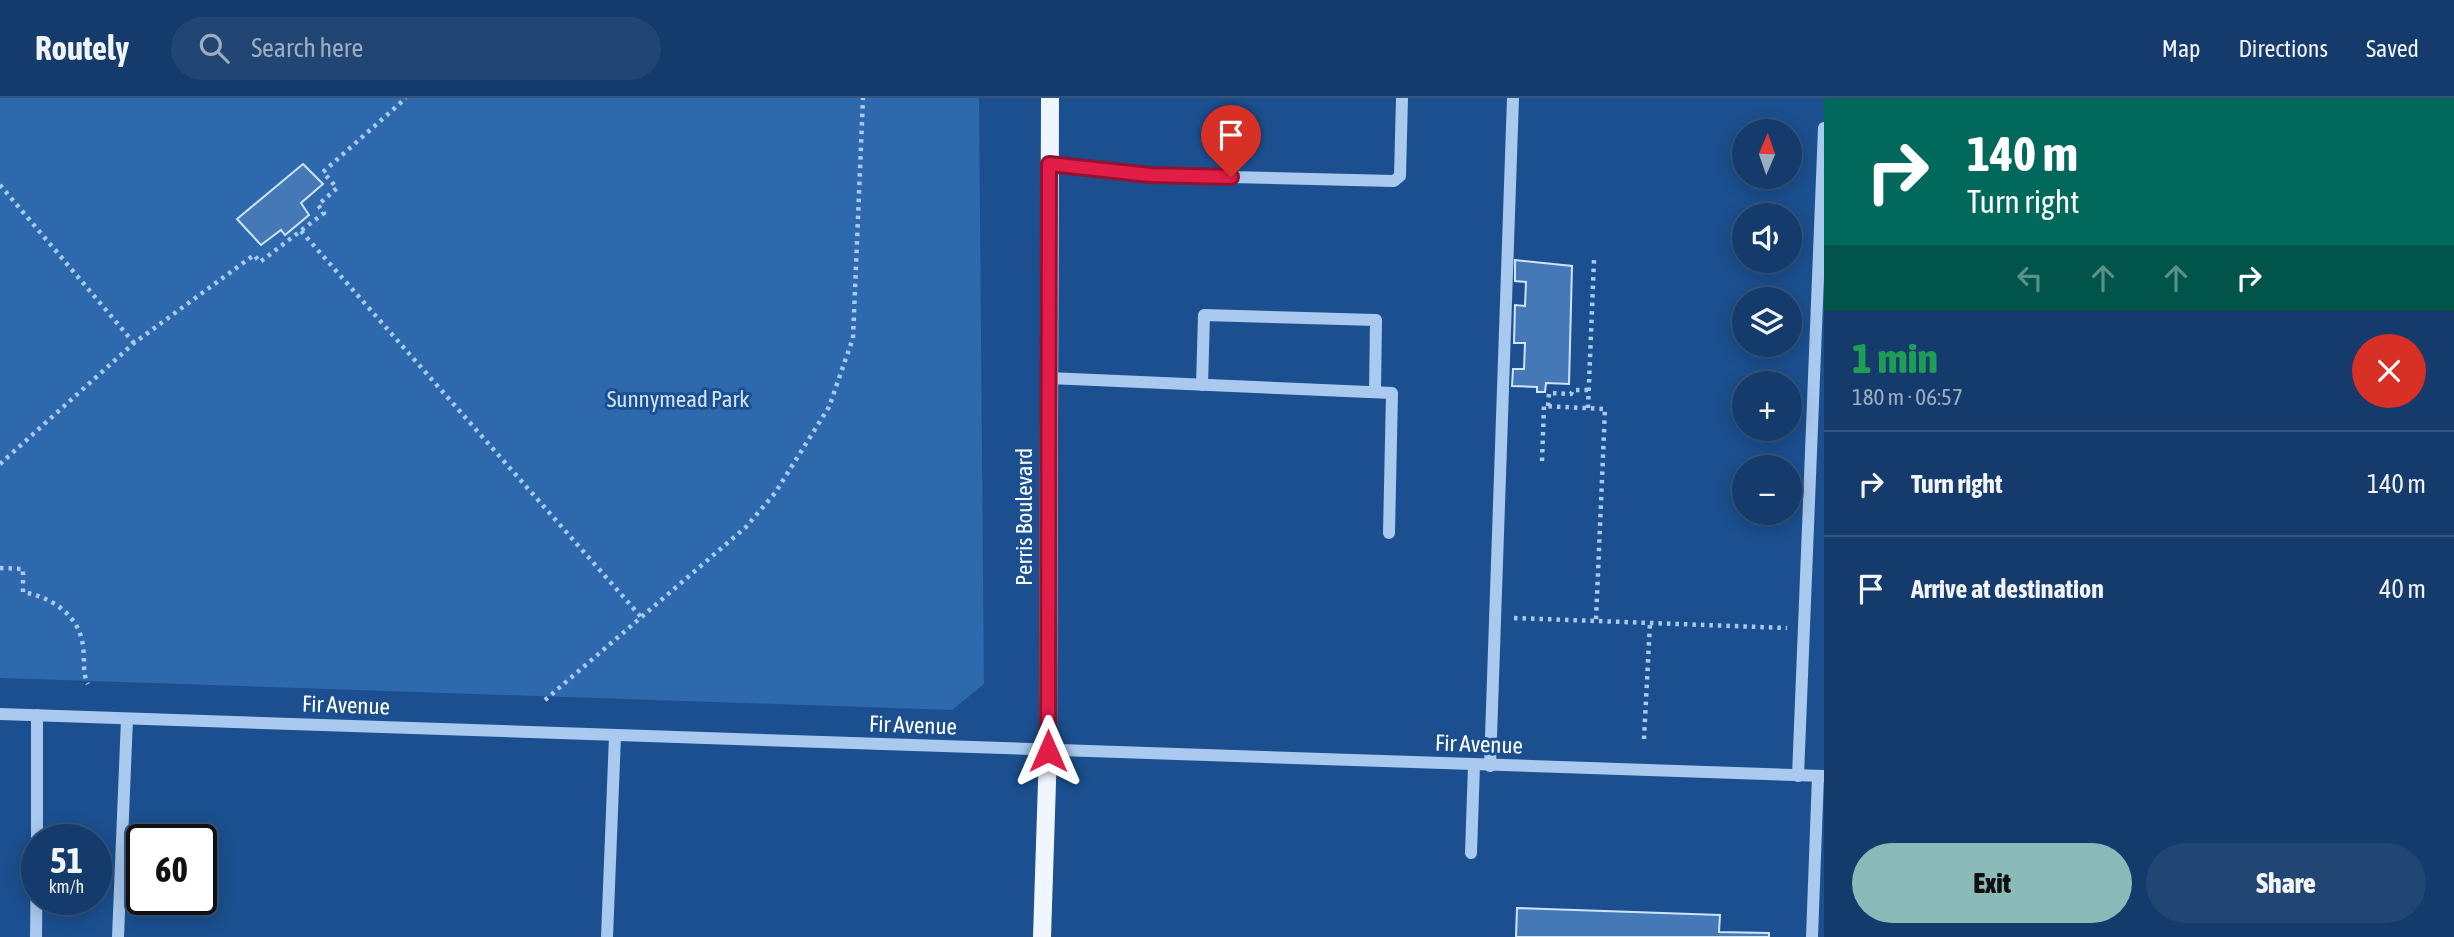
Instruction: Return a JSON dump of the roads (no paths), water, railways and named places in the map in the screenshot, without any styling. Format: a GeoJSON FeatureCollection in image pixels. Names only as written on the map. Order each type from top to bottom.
{"type":"FeatureCollection","features":[{"type":"Feature","properties":{"kind":"main road","name":"Perris Boulevard"},"geometry":{"type":"LineString","coordinates":[[1042,937],[1048,751],[1049,98]]}},
{"type":"Feature","properties":{"kind":"street"},"geometry":{"type":"LineString","coordinates":[[1049,164],[1150,175],[1394,181],[1400,176],[1402,98]]}},
{"type":"Feature","properties":{"kind":"street"},"geometry":{"type":"LineString","coordinates":[[1490,766],[1513,98]]}},
{"type":"Feature","properties":{"kind":"street"},"geometry":{"type":"LineString","coordinates":[[1798,776],[1824,128]]}},
{"type":"Feature","properties":{"kind":"street"},"geometry":{"type":"LineString","coordinates":[[1202,384],[1204,316],[1376,320],[1375,392]]}},
{"type":"Feature","properties":{"kind":"street"},"geometry":{"type":"LineString","coordinates":[[1049,378],[1392,393],[1389,533]]}},
{"type":"Feature","properties":{"kind":"street","name":"Fir Avenue"},"geometry":{"type":"LineString","coordinates":[[0,714],[1821,776]]}},
{"type":"Feature","properties":{"kind":"street"},"geometry":{"type":"LineString","coordinates":[[37,715],[37,824]]}},
{"type":"Feature","properties":{"kind":"street"},"geometry":{"type":"LineString","coordinates":[[118,937],[127,719]]}},
{"type":"Feature","properties":{"kind":"street"},"geometry":{"type":"LineString","coordinates":[[607,937],[615,736]]}},
{"type":"Feature","properties":{"kind":"street"},"geometry":{"type":"LineString","coordinates":[[1471,853],[1474,765]]}},
{"type":"Feature","properties":{"kind":"street"},"geometry":{"type":"LineString","coordinates":[[1812,937],[1821,776]]}},
{"type":"Feature","properties":{"kind":"street"},"geometry":{"type":"LineString","coordinates":[[36,915],[36,937]]}},
{"type":"Feature","properties":{"kind":"park label","name":"Sunnymead Park"},"geometry":{"type":"Point","coordinates":[678,399]}}]}
